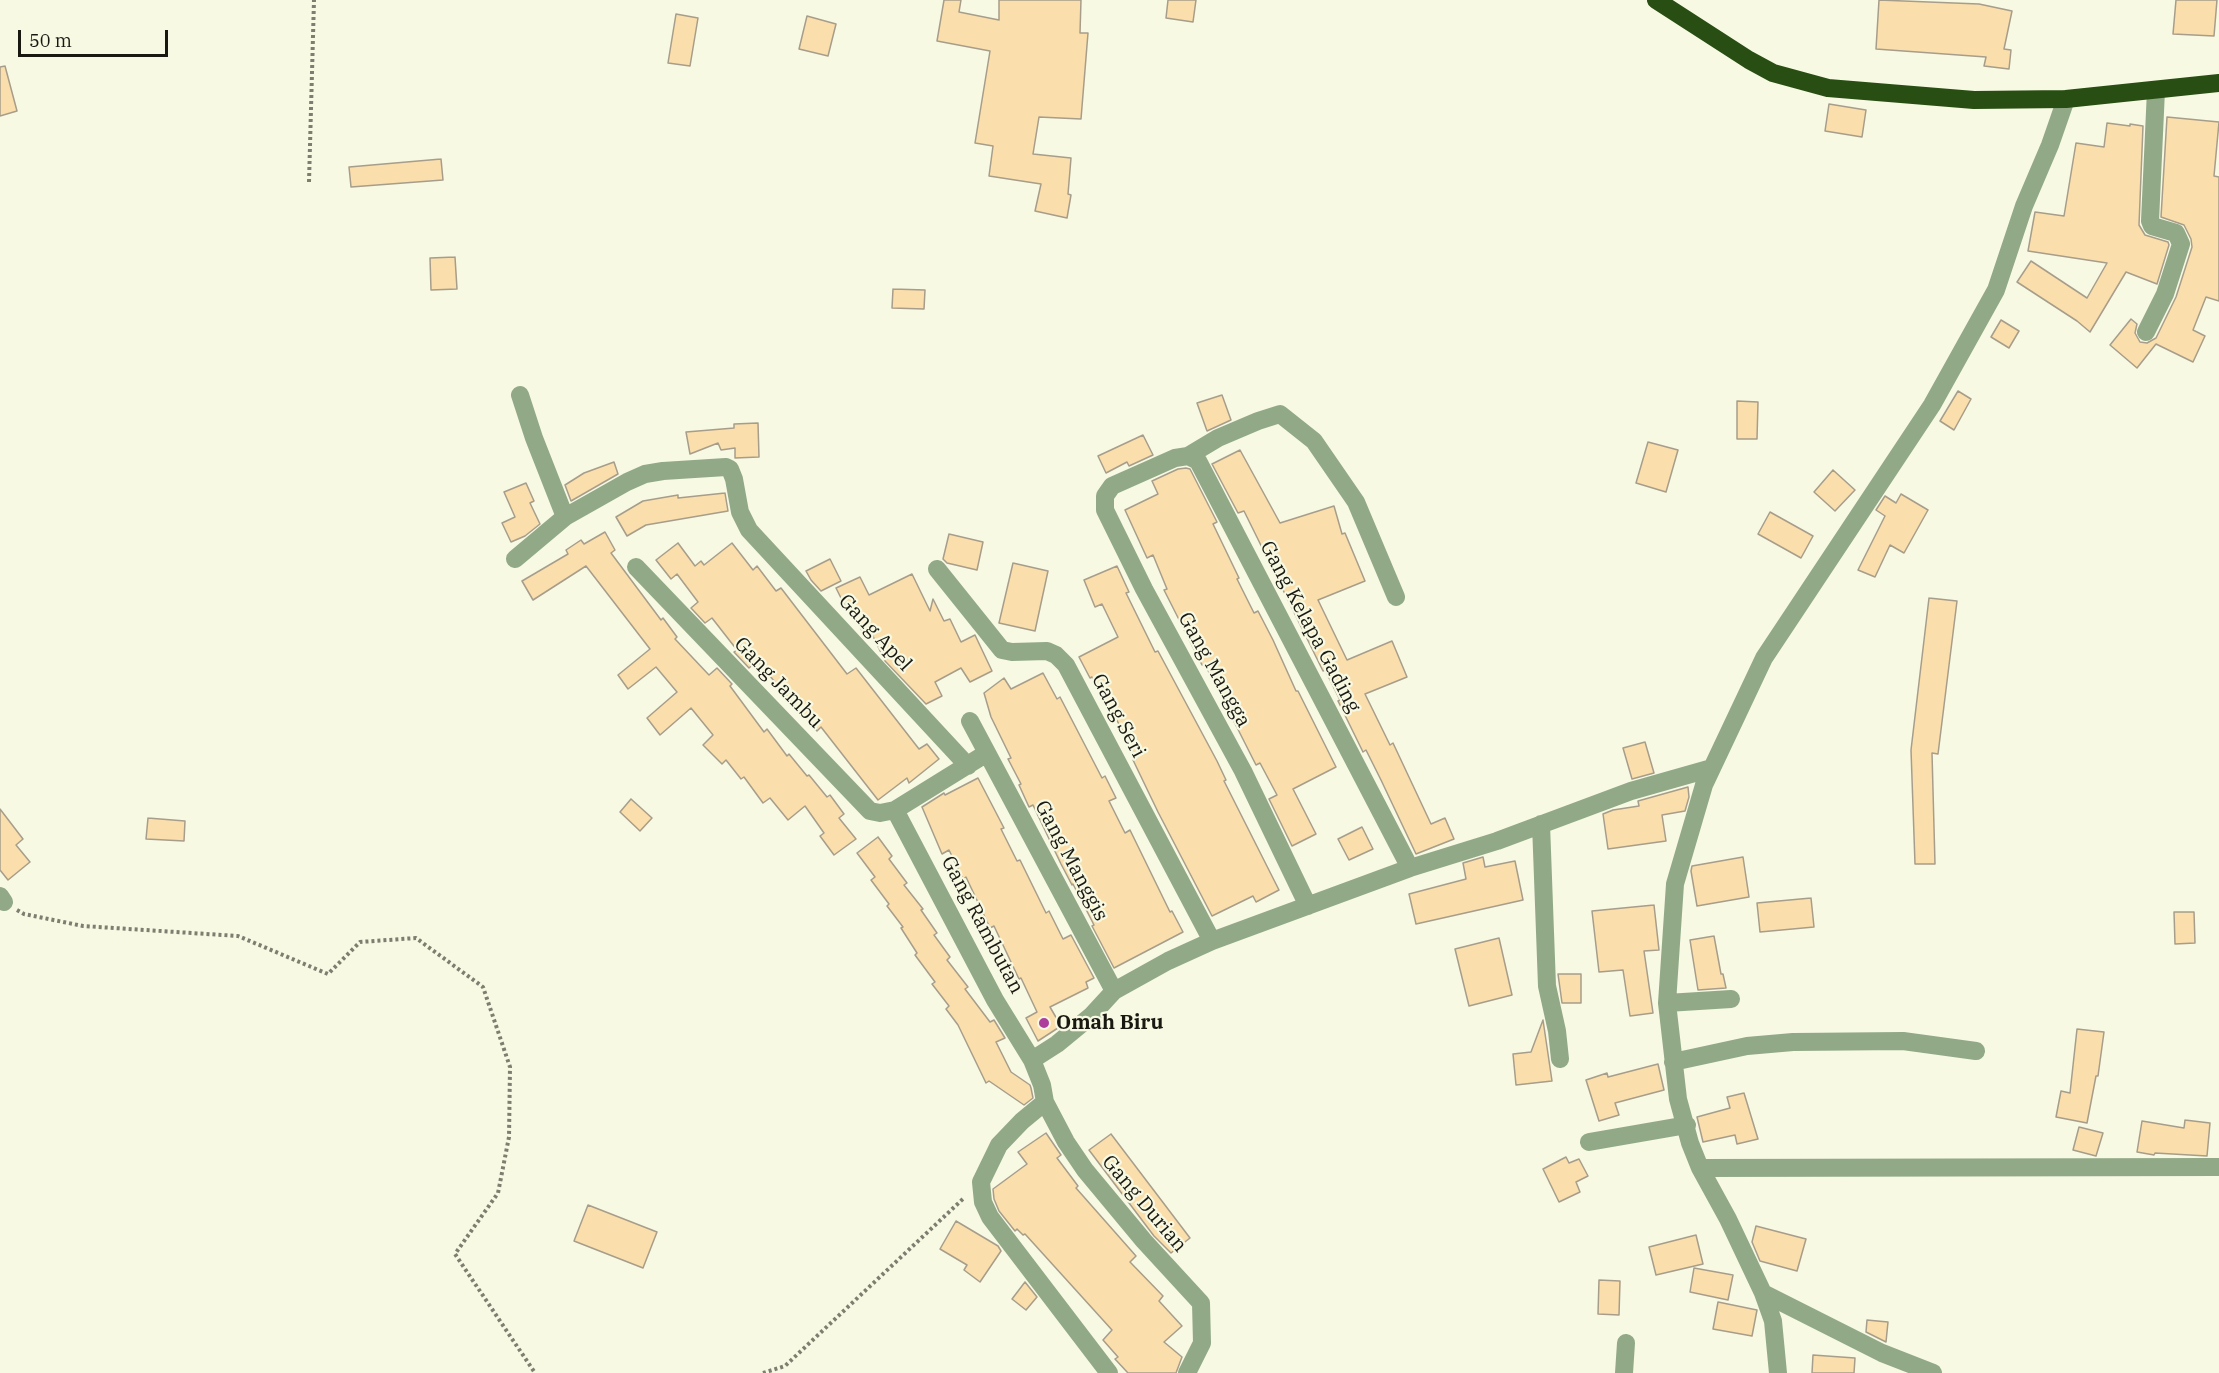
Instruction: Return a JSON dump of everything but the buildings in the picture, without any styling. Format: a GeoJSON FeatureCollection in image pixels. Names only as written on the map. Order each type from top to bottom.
{"type":"FeatureCollection","features":[{"type":"Feature","properties":{"kind":"highway"},"geometry":{"type":"LineString","coordinates":[[1656,0],[1773,73],[1828,88],[1974,100],[2066,99],[2219,83]]}},
{"type":"Feature","properties":{"kind":"street"},"geometry":{"type":"LineString","coordinates":[[2146,332],[2165,294],[2181,244],[2176,233],[2152,226],[2150,221],[2156,90]]}},
{"type":"Feature","properties":{"kind":"street"},"geometry":{"type":"LineString","coordinates":[[1778,1373],[1773,1321],[1763,1293],[1728,1219],[1700,1168],[1690,1143],[1687,1125],[1678,1099],[1667,1003],[1675,884],[1704,785],[1764,658],[1932,405],[1996,290],[2024,206],[2050,145],[2066,99]]}},
{"type":"Feature","properties":{"kind":"street"},"geometry":{"type":"LineString","coordinates":[[515,559],[564,517],[520,395]]}},
{"type":"Feature","properties":{"kind":"street"},"geometry":{"type":"LineString","coordinates":[[1188,456],[1218,438],[1280,414],[1314,441],[1356,502],[1396,597]]}},
{"type":"Feature","properties":{"kind":"street","name":"Gang Mangga"},"geometry":{"type":"LineString","coordinates":[[1188,456],[1175,458],[1112,486],[1105,496],[1106,510],[1144,589],[1243,771],[1308,906]]}},
{"type":"Feature","properties":{"kind":"street","name":"Gang Kelapa Gading"},"geometry":{"type":"LineString","coordinates":[[1188,456],[1198,461],[1410,868]]}},
{"type":"Feature","properties":{"kind":"street","name":"Gang Apel"},"geometry":{"type":"LineString","coordinates":[[564,517],[645,474],[726,467],[734,479],[740,512],[748,530],[968,766]]}},
{"type":"Feature","properties":{"kind":"street","name":"Gang Jambu"},"geometry":{"type":"LineString","coordinates":[[636,567],[870,811],[880,813],[895,810]]}},
{"type":"Feature","properties":{"kind":"street","name":"Gang Seri"},"geometry":{"type":"LineString","coordinates":[[937,569],[1002,650],[1047,651],[1056,655],[1066,665],[1212,941]]}},
{"type":"Feature","properties":{"kind":"street","name":"Gang Manggis"},"geometry":{"type":"LineString","coordinates":[[970,721],[1114,991]]}},
{"type":"Feature","properties":{"kind":"street"},"geometry":{"type":"LineString","coordinates":[[895,810],[927,788],[987,753]]}},
{"type":"Feature","properties":{"kind":"street"},"geometry":{"type":"LineString","coordinates":[[1032,1060],[1074,1030],[1114,991],[1168,961],[1212,941],[1410,868],[1497,841],[1631,791],[1712,768]]}},
{"type":"Feature","properties":{"kind":"street","name":"Gang Rambutan"},"geometry":{"type":"LineString","coordinates":[[895,810],[995,1000],[1032,1060]]}},
{"type":"Feature","properties":{"kind":"street"},"geometry":{"type":"LineString","coordinates":[[1541,824],[1547,986],[1557,1031],[1560,1059]]}},
{"type":"Feature","properties":{"kind":"street"},"geometry":{"type":"LineString","coordinates":[[1667,1003],[1731,999]]}},
{"type":"Feature","properties":{"kind":"street"},"geometry":{"type":"LineString","coordinates":[[1673,1062],[1747,1046],[1793,1042],[1903,1041],[1976,1051]]}},
{"type":"Feature","properties":{"kind":"street","name":"Gang Durian"},"geometry":{"type":"LineString","coordinates":[[1032,1060],[1042,1085],[1045,1102],[1084,1170],[1144,1241],[1201,1303],[1202,1343],[1187,1373]]}},
{"type":"Feature","properties":{"kind":"street"},"geometry":{"type":"LineString","coordinates":[[1045,1102],[1022,1121],[999,1145],[981,1182],[983,1202],[990,1218],[1109,1373]]}},
{"type":"Feature","properties":{"kind":"street"},"geometry":{"type":"LineString","coordinates":[[1589,1142],[1687,1125]]}},
{"type":"Feature","properties":{"kind":"street"},"geometry":{"type":"LineString","coordinates":[[1700,1168],[2219,1167]]}},
{"type":"Feature","properties":{"kind":"street"},"geometry":{"type":"LineString","coordinates":[[1763,1293],[1882,1353],[1934,1373]]}},
{"type":"Feature","properties":{"kind":"street"},"geometry":{"type":"LineString","coordinates":[[1624,1373],[1626,1343]]}},
{"type":"Feature","properties":{"kind":"path"},"geometry":{"type":"LineString","coordinates":[[309,182],[314,0]]}},
{"type":"Feature","properties":{"kind":"path"},"geometry":{"type":"LineString","coordinates":[[2,899],[24,914],[83,926],[238,936],[328,974],[360,942],[416,938],[483,987],[510,1067],[509,1137],[498,1193],[455,1254],[535,1373]]}},
{"type":"Feature","properties":{"kind":"path"},"geometry":{"type":"LineString","coordinates":[[763,1373],[785,1366],[981,1182]]}},
{"type":"Feature","properties":{"kind":"place","name":"Omah Biru"},"geometry":{"type":"Point","coordinates":[1044,1023]}}]}
